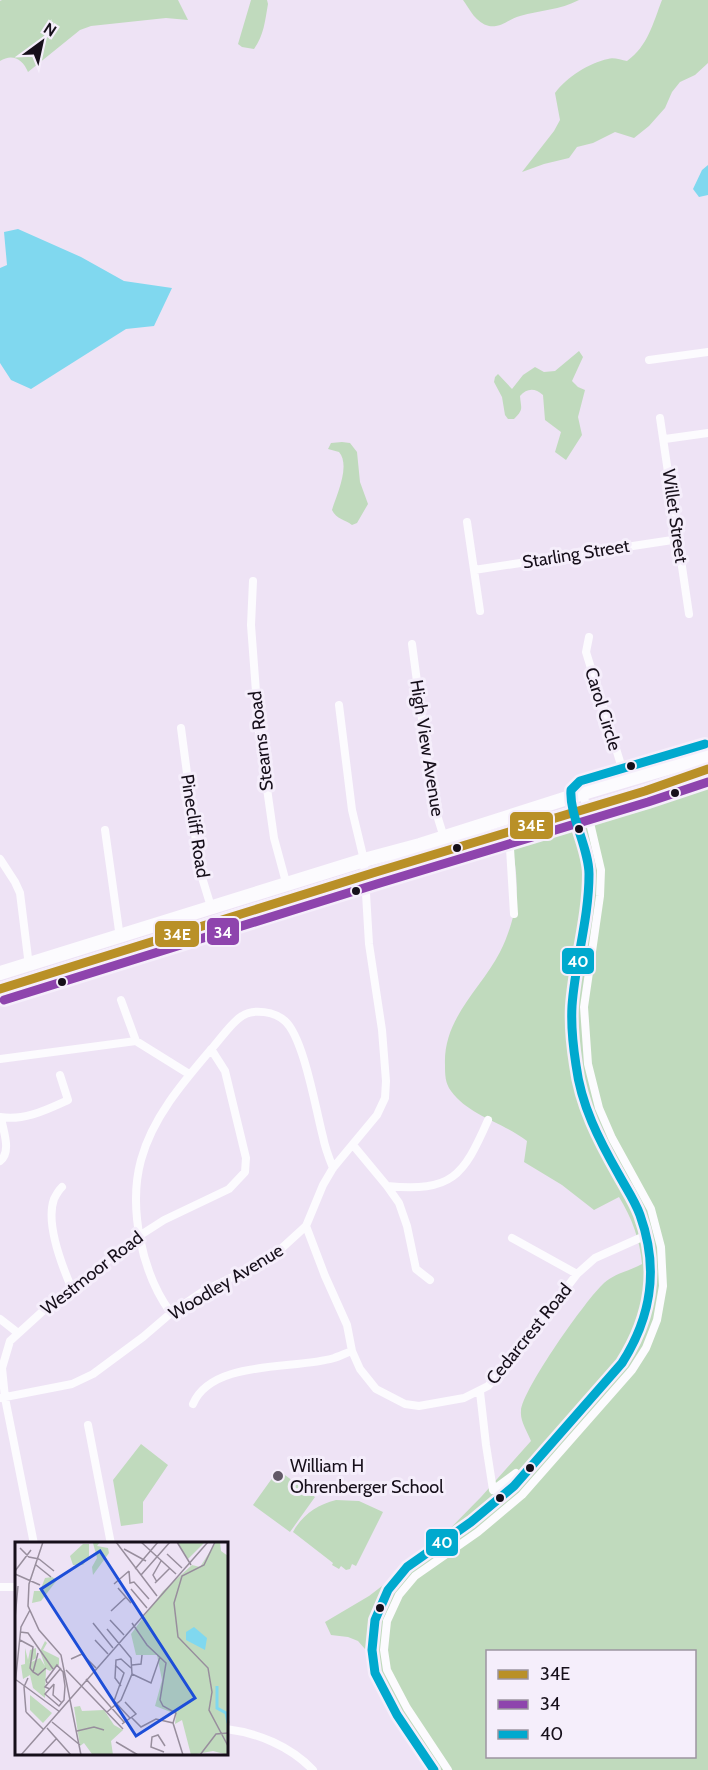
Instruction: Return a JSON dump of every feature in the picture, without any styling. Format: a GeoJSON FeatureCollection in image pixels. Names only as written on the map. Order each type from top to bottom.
{"type":"FeatureCollection","features":[{"type":"Feature","properties":{"kind":"main road"},"geometry":{"type":"LineString","coordinates":[[0,989],[363,875],[583,793],[708,756]]}},
{"type":"Feature","properties":{"kind":"main road"},"geometry":{"type":"LineString","coordinates":[[0,973],[364,860],[509,832],[708,769]]}},
{"type":"Feature","properties":{"kind":"street"},"geometry":{"type":"LineString","coordinates":[[649,360],[708,352]]}},
{"type":"Feature","properties":{"kind":"street","name":"Willet Street"},"geometry":{"type":"LineString","coordinates":[[660,418],[665,439],[689,614]]}},
{"type":"Feature","properties":{"kind":"street"},"geometry":{"type":"LineString","coordinates":[[665,439],[708,433]]}},
{"type":"Feature","properties":{"kind":"street"},"geometry":{"type":"LineString","coordinates":[[467,522],[480,611]]}},
{"type":"Feature","properties":{"kind":"street","name":"Starling Street"},"geometry":{"type":"LineString","coordinates":[[474,570],[679,539]]}},
{"type":"Feature","properties":{"kind":"street","name":"Stearns Road"},"geometry":{"type":"LineString","coordinates":[[253,581],[251,625],[259,732],[274,838],[291,898]]}},
{"type":"Feature","properties":{"kind":"street","name":"Carol Circle"},"geometry":{"type":"LineString","coordinates":[[589,637],[586,652],[626,781]]}},
{"type":"Feature","properties":{"kind":"street","name":"High View Avenue"},"geometry":{"type":"LineString","coordinates":[[412,644],[433,802],[446,844]]}},
{"type":"Feature","properties":{"kind":"street","name":"Woodley Avenue"},"geometry":{"type":"LineString","coordinates":[[2,1398],[72,1384],[93,1374],[143,1337],[171,1312],[202,1292],[271,1258],[306,1226],[323,1185],[333,1168],[377,1115],[385,1098],[386,1081],[382,1030],[369,945],[363,875],[364,860],[352,810],[339,705]]}},
{"type":"Feature","properties":{"kind":"street","name":"Pinecliff Road"},"geometry":{"type":"LineString","coordinates":[[181,728],[200,871],[216,922]]}},
{"type":"Feature","properties":{"kind":"street"},"geometry":{"type":"LineString","coordinates":[[448,1770],[408,1708],[387,1670],[384,1650],[387,1621],[399,1595],[415,1576],[478,1532],[522,1495],[632,1370],[646,1348],[657,1320],[663,1286],[661,1247],[651,1209],[612,1138],[599,1108],[588,1064],[584,1007],[600,896],[601,870],[583,793]]}},
{"type":"Feature","properties":{"kind":"street"},"geometry":{"type":"LineString","coordinates":[[105,830],[124,950]]}},
{"type":"Feature","properties":{"kind":"street"},"geometry":{"type":"LineString","coordinates":[[509,832],[514,914]]}},
{"type":"Feature","properties":{"kind":"street"},"geometry":{"type":"LineString","coordinates":[[0,859],[20,893],[30,979]]}},
{"type":"Feature","properties":{"kind":"street"},"geometry":{"type":"LineString","coordinates":[[121,1000],[136,1041],[189,1074]]}},
{"type":"Feature","properties":{"kind":"street"},"geometry":{"type":"LineString","coordinates":[[171,1312],[159,1296],[147,1269],[139,1236],[136,1196],[140,1161],[164,1110],[189,1074],[243,1015],[260,1012],[278,1015],[287,1022],[295,1035],[333,1168]]}},
{"type":"Feature","properties":{"kind":"street"},"geometry":{"type":"LineString","coordinates":[[0,1059],[136,1041]]}},
{"type":"Feature","properties":{"kind":"street","name":"Westmoor Road"},"geometry":{"type":"LineString","coordinates":[[34,1542],[2,1398],[2,1368],[10,1341],[139,1236],[164,1220],[229,1189],[245,1172],[246,1158],[225,1071],[212,1049]]}},
{"type":"Feature","properties":{"kind":"street"},"geometry":{"type":"LineString","coordinates":[[0,1161],[7,1150],[1,1117],[18,1119],[48,1110],[68,1100],[60,1075]]}},
{"type":"Feature","properties":{"kind":"street"},"geometry":{"type":"LineString","coordinates":[[387,1186],[413,1189],[436,1186],[453,1178],[466,1163],[488,1120]]}},
{"type":"Feature","properties":{"kind":"street"},"geometry":{"type":"LineString","coordinates":[[353,1145],[399,1203],[416,1269],[430,1280]]}},
{"type":"Feature","properties":{"kind":"street"},"geometry":{"type":"LineString","coordinates":[[62,1187],[54,1199],[54,1236],[72,1289]]}},
{"type":"Feature","properties":{"kind":"street","name":"Cedarcrest Road"},"geometry":{"type":"LineString","coordinates":[[306,1226],[347,1325],[352,1351],[360,1369],[376,1389],[405,1404],[419,1406],[464,1398],[488,1386],[505,1368],[577,1274],[595,1258],[640,1238]]}},
{"type":"Feature","properties":{"kind":"street"},"geometry":{"type":"LineString","coordinates":[[512,1238],[577,1274]]}},
{"type":"Feature","properties":{"kind":"street"},"geometry":{"type":"LineString","coordinates":[[0,1319],[18,1333]]}},
{"type":"Feature","properties":{"kind":"street"},"geometry":{"type":"LineString","coordinates":[[193,1404],[198,1393],[209,1384],[227,1376],[333,1359],[352,1351]]}},
{"type":"Feature","properties":{"kind":"street"},"geometry":{"type":"LineString","coordinates":[[480,1392],[493,1490],[516,1473]]}},
{"type":"Feature","properties":{"kind":"street"},"geometry":{"type":"LineString","coordinates":[[88,1425],[111,1542]]}},
{"type":"Feature","properties":{"kind":"street"},"geometry":{"type":"LineString","coordinates":[[228,1729],[259,1735],[296,1756],[313,1770]]}},
{"type":"Feature","properties":{"kind":"green space"},"geometry":{"type":"Polygon","coordinates":[[[178,0],[188,20],[166,18],[91,26],[80,30],[28,72],[17,59],[9,58],[0,61],[0,1],[178,0]]]}},
{"type":"Feature","properties":{"kind":"green space"},"geometry":{"type":"Polygon","coordinates":[[[251,0],[267,0],[268,4],[262,33],[254,49],[238,44],[251,0]]]}},
{"type":"Feature","properties":{"kind":"green space"},"geometry":{"type":"Polygon","coordinates":[[[463,0],[579,0],[557,8],[520,16],[501,25],[489,26],[477,19],[463,0]]]}},
{"type":"Feature","properties":{"kind":"green space"},"geometry":{"type":"Polygon","coordinates":[[[662,0],[708,0],[708,63],[695,75],[680,82],[672,92],[665,108],[649,126],[634,138],[615,132],[593,143],[577,147],[569,158],[522,172],[560,120],[555,93],[572,76],[586,67],[610,58],[627,61],[634,55],[649,34],[662,0]]]}},
{"type":"Feature","properties":{"kind":"green space"},"geometry":{"type":"Polygon","coordinates":[[[579,351],[583,357],[572,381],[585,390],[578,417],[582,435],[566,460],[555,452],[561,432],[545,420],[543,395],[534,390],[525,391],[520,396],[519,413],[514,419],[508,419],[505,415],[502,397],[494,382],[498,374],[512,389],[523,375],[535,367],[544,372],[555,371],[579,351]]]}},
{"type":"Feature","properties":{"kind":"green space"},"geometry":{"type":"Polygon","coordinates":[[[331,443],[350,443],[357,452],[360,482],[368,504],[357,523],[352,525],[332,510],[342,481],[344,465],[339,452],[328,449],[331,443]]]}},
{"type":"Feature","properties":{"kind":"green space"},"geometry":{"type":"Polygon","coordinates":[[[708,776],[708,1770],[440,1770],[382,1682],[365,1649],[358,1641],[331,1635],[325,1622],[369,1596],[429,1550],[531,1441],[521,1411],[524,1400],[543,1365],[604,1283],[642,1264],[635,1229],[619,1197],[594,1210],[562,1185],[524,1162],[527,1141],[467,1107],[458,1100],[446,1082],[446,1048],[450,1033],[465,1005],[500,952],[513,918],[517,883],[509,832],[708,776]]]}},
{"type":"Feature","properties":{"kind":"green space"},"geometry":{"type":"Polygon","coordinates":[[[141,1444],[168,1465],[143,1502],[143,1523],[121,1526],[113,1480],[141,1444]]]}},
{"type":"Feature","properties":{"kind":"green space"},"geometry":{"type":"Polygon","coordinates":[[[278,1470],[315,1497],[290,1532],[253,1505],[278,1470]]]}},
{"type":"Feature","properties":{"kind":"green space"},"geometry":{"type":"Polygon","coordinates":[[[336,1500],[359,1501],[383,1512],[356,1566],[352,1564],[350,1569],[346,1570],[341,1566],[339,1569],[332,1565],[333,1563],[293,1532],[311,1512],[336,1500]]]}},
{"type":"Feature","properties":{"kind":"water"},"geometry":{"type":"Polygon","coordinates":[[[708,165],[708,195],[699,197],[693,189],[702,170],[708,165]]]}},
{"type":"Feature","properties":{"kind":"water"},"geometry":{"type":"Polygon","coordinates":[[[18,229],[81,257],[124,281],[172,288],[154,326],[126,329],[31,389],[11,380],[0,363],[0,268],[7,265],[4,232],[18,229]]]}},
{"type":"Feature","properties":{"kind":"transit line","name":"40"},"geometry":{"type":"LineString","coordinates":[[434,1770],[397,1715],[375,1673],[372,1650],[375,1620],[388,1590],[407,1567],[471,1522],[514,1486],[622,1363],[640,1328],[649,1291],[651,1273],[649,1254],[640,1215],[592,1122],[578,1080],[572,1035],[572,1006],[587,907],[589,874],[586,853],[573,810],[571,790],[580,781],[705,744]]}},
{"type":"Feature","properties":{"kind":"transit line","name":"34E"},"geometry":{"type":"LineString","coordinates":[[0,989],[645,791],[708,769]]}},
{"type":"Feature","properties":{"kind":"transit line","name":"34"},"geometry":{"type":"LineString","coordinates":[[4,1000],[708,782]]}},
{"type":"Feature","properties":{"kind":"place","name":"William H Ohrenberger School"},"geometry":{"type":"Point","coordinates":[278,1476]}}]}
